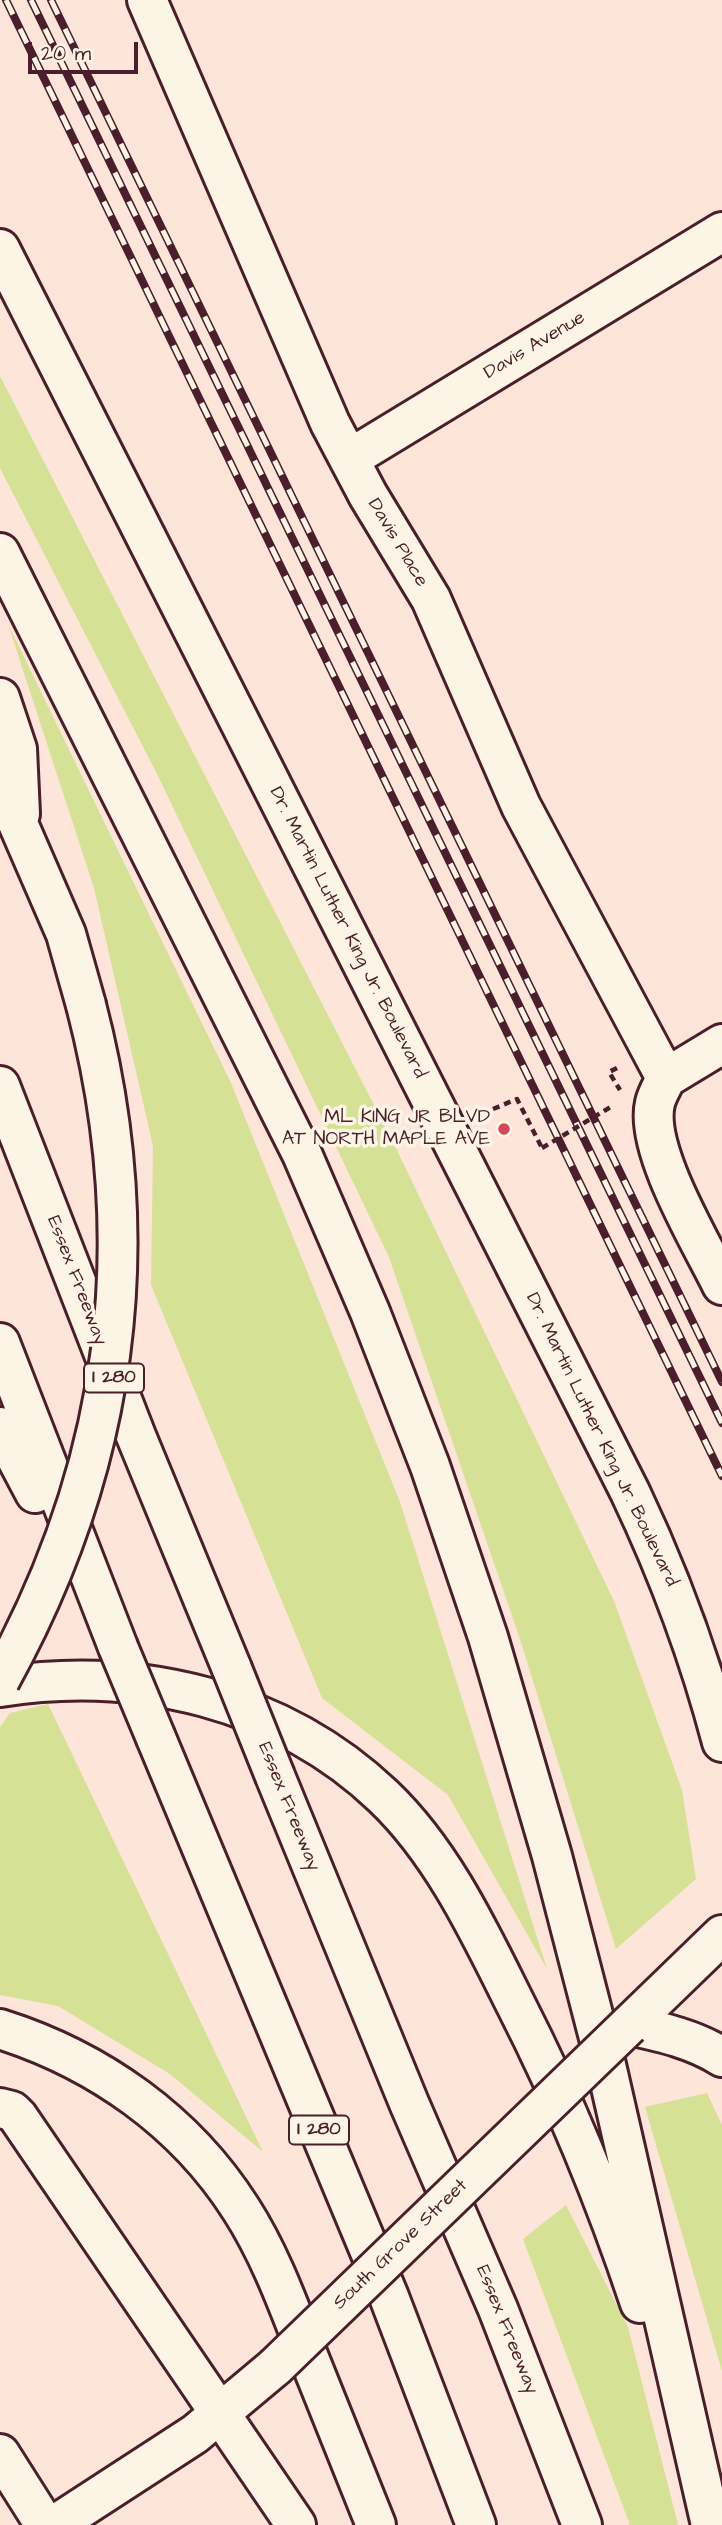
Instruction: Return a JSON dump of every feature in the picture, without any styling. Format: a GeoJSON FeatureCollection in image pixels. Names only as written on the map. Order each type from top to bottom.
{"type":"FeatureCollection","features":[{"type":"Feature","properties":{"kind":"main road","name":"Davis Place"},"geometry":{"type":"LineString","coordinates":[[147,0],[330,423],[431,599],[521,806],[666,1078]]}},
{"type":"Feature","properties":{"kind":"main road","name":"Davis Avenue"},"geometry":{"type":"LineString","coordinates":[[349,459],[722,232]]}},
{"type":"Feature","properties":{"kind":"main road","name":"Dr. Martin Luther King Jr. Boulevard"},"geometry":{"type":"LineString","coordinates":[[0,250],[630,1492],[686,1621],[708,1687],[722,1742]]}},
{"type":"Feature","properties":{"kind":"main road"},"geometry":{"type":"LineString","coordinates":[[0,553],[302,1154],[370,1312],[430,1466],[488,1637],[552,1856],[609,2077],[711,2525]]}},
{"type":"Feature","properties":{"kind":"main road"},"geometry":{"type":"LineString","coordinates":[[0,698],[17,749],[20,827]]}},
{"type":"Feature","properties":{"kind":"main road"},"geometry":{"type":"LineString","coordinates":[[0,782],[65,934],[101,1061],[112,1125],[118,1261],[114,1325],[92,1454],[73,1518],[49,1581],[0,1680]]}},
{"type":"Feature","properties":{"kind":"main road"},"geometry":{"type":"LineString","coordinates":[[722,1044],[666,1078],[654,1103],[655,1134],[667,1174],[722,1285]]}},
{"type":"Feature","properties":{"kind":"main road","name":"Essex Freeway"},"geometry":{"type":"LineString","coordinates":[[0,1086],[136,1436],[409,2103],[498,2309],[582,2525]]}},
{"type":"Feature","properties":{"kind":"main road","name":"I 280"},"geometry":{"type":"LineString","coordinates":[[0,1343],[118,1647],[389,2297],[476,2525]]}},
{"type":"Feature","properties":{"kind":"main road"},"geometry":{"type":"LineString","coordinates":[[0,1427],[118,1647]]}},
{"type":"Feature","properties":{"kind":"main road"},"geometry":{"type":"LineString","coordinates":[[0,1687],[61,1680],[122,1683],[184,1691],[240,1707],[291,1730],[342,1763],[383,1796],[410,1827],[447,1878],[504,1981],[535,2042],[584,2154],[633,2283],[711,2525]]}},
{"type":"Feature","properties":{"kind":"main road","name":"South Grove Street"},"geometry":{"type":"LineString","coordinates":[[55,2525],[165,2455],[222,2413],[275,2367],[722,1935]]}},
{"type":"Feature","properties":{"kind":"main road"},"geometry":{"type":"LineString","coordinates":[[629,2025],[676,2036],[722,2057]]}},
{"type":"Feature","properties":{"kind":"main road"},"geometry":{"type":"LineString","coordinates":[[0,2029],[63,2053],[122,2087],[181,2136],[222,2183],[240,2207],[271,2264],[376,2525]]}},
{"type":"Feature","properties":{"kind":"main road"},"geometry":{"type":"LineString","coordinates":[[0,2108],[12,2110],[18,2117],[296,2525]]}},
{"type":"Feature","properties":{"kind":"main road"},"geometry":{"type":"LineString","coordinates":[[0,2454],[45,2525]]}},
{"type":"Feature","properties":{"kind":"path"},"geometry":{"type":"LineString","coordinates":[[618,1067],[609,1072],[624,1099]]}},
{"type":"Feature","properties":{"kind":"path"},"geometry":{"type":"LineString","coordinates":[[494,1109],[517,1099],[542,1148],[614,1105]]}},
{"type":"Feature","properties":{"kind":"green space"},"geometry":{"type":"Polygon","coordinates":[[[0,376],[393,1142],[614,1601],[682,1790],[696,1879],[616,1949],[520,1639],[389,1257],[158,776],[0,468],[0,376]]]}},
{"type":"Feature","properties":{"kind":"green space"},"geometry":{"type":"Polygon","coordinates":[[[8,624],[231,1083],[400,1502],[547,1969],[448,1795],[322,1698],[151,1285],[153,1146],[94,888],[8,624]]]}},
{"type":"Feature","properties":{"kind":"green space"},"geometry":{"type":"Polygon","coordinates":[[[48,1704],[263,2152],[170,2074],[58,2006],[0,1995],[0,1727],[10,1713],[48,1704]]]}},
{"type":"Feature","properties":{"kind":"green space"},"geometry":{"type":"Polygon","coordinates":[[[707,2093],[722,2125],[722,2371],[645,2107],[707,2093]]]}},
{"type":"Feature","properties":{"kind":"green space"},"geometry":{"type":"Polygon","coordinates":[[[566,2205],[628,2327],[678,2525],[630,2525],[523,2239],[566,2205]]]}},
{"type":"Feature","properties":{"kind":"railway"},"geometry":{"type":"LineString","coordinates":[[6,0],[722,1476]]}},
{"type":"Feature","properties":{"kind":"railway"},"geometry":{"type":"LineString","coordinates":[[31,0],[722,1423]]}},
{"type":"Feature","properties":{"kind":"railway"},"geometry":{"type":"LineString","coordinates":[[51,0],[722,1382]]}},
{"type":"Feature","properties":{"kind":"place","name":"ML KING JR BLVD AT NORTH MAPLE AVE"},"geometry":{"type":"Point","coordinates":[504,1129]}}]}
